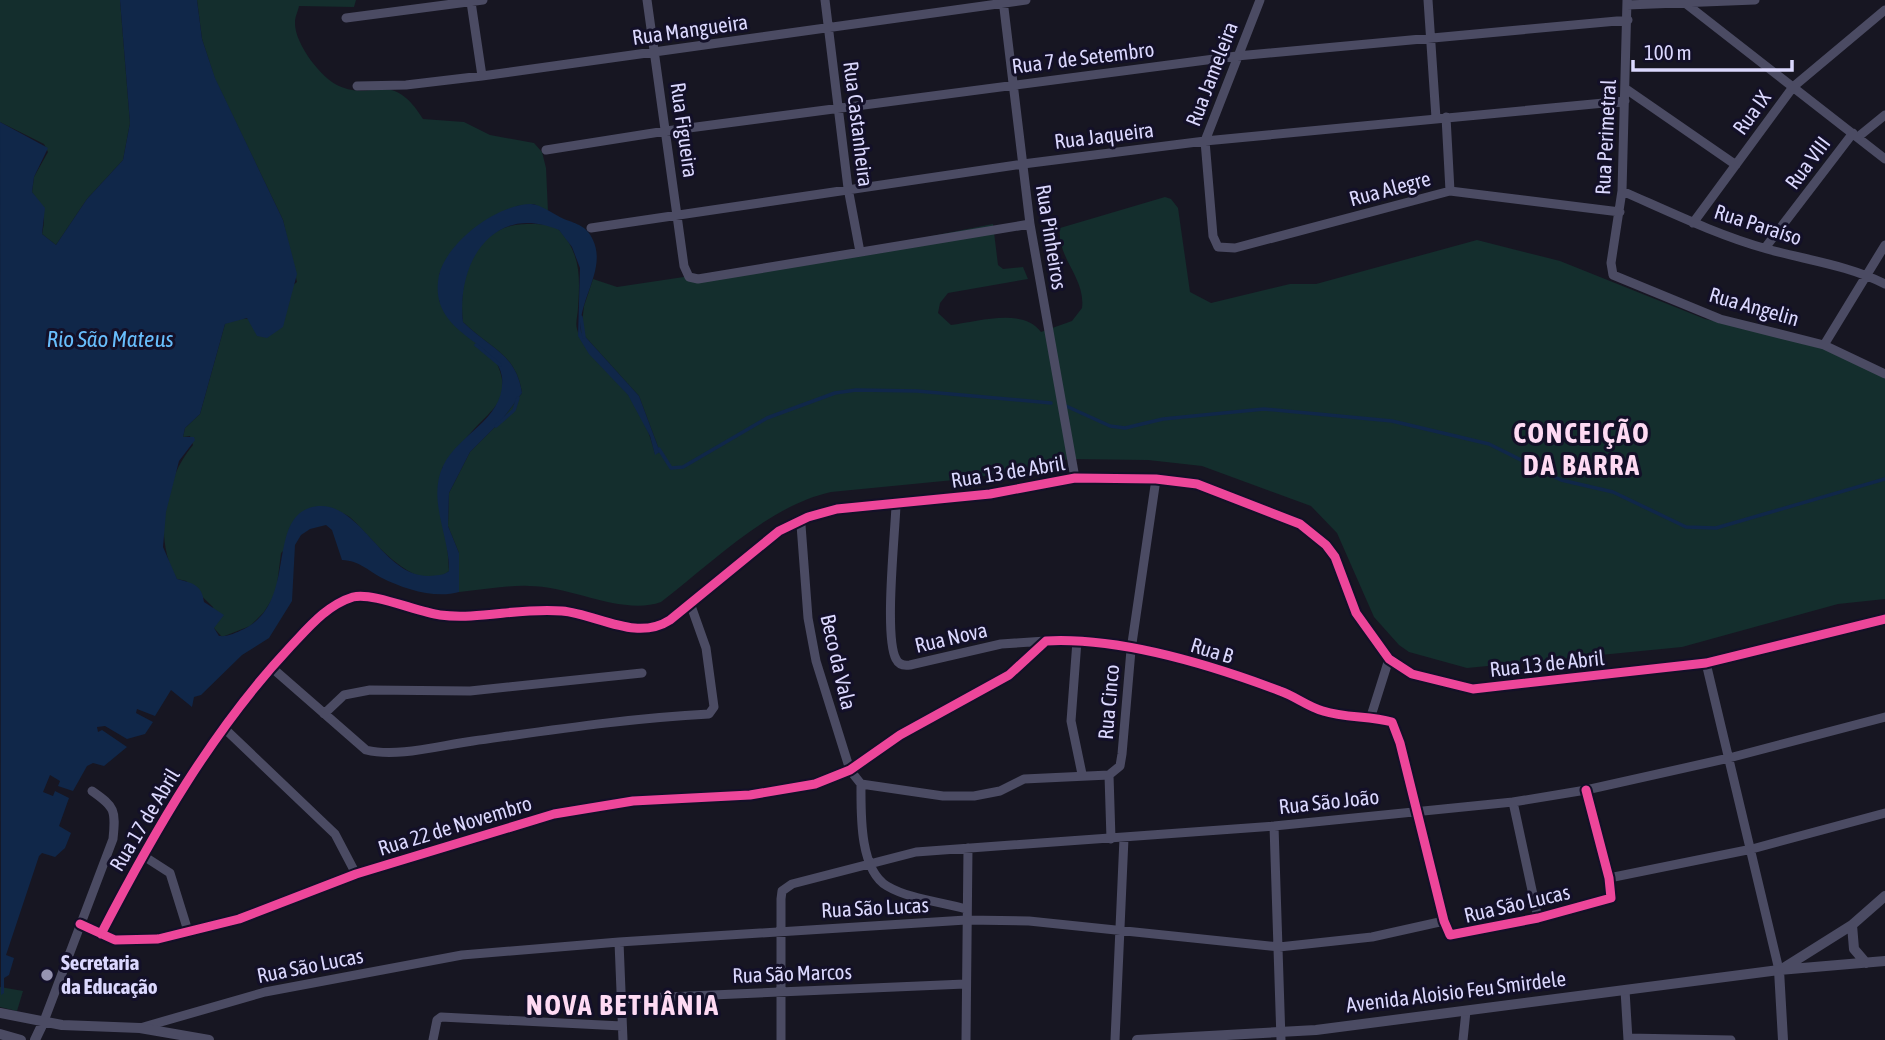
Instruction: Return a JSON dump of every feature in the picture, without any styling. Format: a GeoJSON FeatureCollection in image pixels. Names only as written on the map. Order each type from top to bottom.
{"type":"FeatureCollection","features":[{"type":"Feature","properties":{"kind":"street"},"geometry":{"type":"LineString","coordinates":[[346,18],[483,0]]}},
{"type":"Feature","properties":{"kind":"street","name":"Rua Figueira"},"geometry":{"type":"LineString","coordinates":[[648,0],[684,266],[689,277],[698,279],[860,252]]}},
{"type":"Feature","properties":{"kind":"street","name":"Rua Castanheira"},"geometry":{"type":"LineString","coordinates":[[825,0],[848,188],[860,252]]}},
{"type":"Feature","properties":{"kind":"street","name":"Rua Mangueira"},"geometry":{"type":"LineString","coordinates":[[358,86],[406,85],[829,29],[1003,1],[1026,0]]}},
{"type":"Feature","properties":{"kind":"street","name":"Rua Jameleira"},"geometry":{"type":"LineString","coordinates":[[1215,245],[1205,141],[1260,0]]}},
{"type":"Feature","properties":{"kind":"street"},"geometry":{"type":"LineString","coordinates":[[1428,0],[1430,40],[1450,191]]}},
{"type":"Feature","properties":{"kind":"street"},"geometry":{"type":"LineString","coordinates":[[1627,3],[1755,0]]}},
{"type":"Feature","properties":{"kind":"street","name":"Rua Pinheiros"},"geometry":{"type":"LineString","coordinates":[[1003,1],[1030,224],[1075,478]]}},
{"type":"Feature","properties":{"kind":"street"},"geometry":{"type":"LineString","coordinates":[[471,2],[482,75]]}},
{"type":"Feature","properties":{"kind":"street"},"geometry":{"type":"LineString","coordinates":[[1685,2],[1885,159]]}},
{"type":"Feature","properties":{"kind":"street","name":"Rua Perimetral"},"geometry":{"type":"LineString","coordinates":[[1613,275],[1611,263],[1622,191],[1627,3]]}},
{"type":"Feature","properties":{"kind":"street","name":"Rua IX"},"geometry":{"type":"LineString","coordinates":[[1693,223],[1793,86],[1885,10]]}},
{"type":"Feature","properties":{"kind":"street","name":"Rua 7 de Setembro"},"geometry":{"type":"LineString","coordinates":[[546,150],[838,107],[1237,56],[1628,20]]}},
{"type":"Feature","properties":{"kind":"street"},"geometry":{"type":"LineString","coordinates":[[1626,89],[1736,165]]}},
{"type":"Feature","properties":{"kind":"street","name":"Rua Jaqueira"},"geometry":{"type":"LineString","coordinates":[[591,228],[848,188],[1205,141],[1625,102]]}},
{"type":"Feature","properties":{"kind":"street","name":"Rua VIII"},"geometry":{"type":"LineString","coordinates":[[1765,248],[1855,135],[1885,116]]}},
{"type":"Feature","properties":{"kind":"street","name":"Rua Alegre"},"geometry":{"type":"LineString","coordinates":[[1215,245],[1224,249],[1235,248],[1450,191],[1620,212]]}},
{"type":"Feature","properties":{"kind":"street","name":"Rua Paraíso"},"geometry":{"type":"LineString","coordinates":[[1622,191],[1693,223],[1765,248],[1866,274],[1885,284]]}},
{"type":"Feature","properties":{"kind":"street"},"geometry":{"type":"LineString","coordinates":[[860,252],[1030,224]]}},
{"type":"Feature","properties":{"kind":"street"},"geometry":{"type":"LineString","coordinates":[[1824,345],[1885,245]]}},
{"type":"Feature","properties":{"kind":"street","name":"Rua Angelin"},"geometry":{"type":"LineString","coordinates":[[1613,275],[1720,319],[1824,345],[1885,374]]}},
{"type":"Feature","properties":{"kind":"street","name":"Rua 13 de Abril"},"geometry":{"type":"LineString","coordinates":[[225,729],[271,667],[333,606],[354,597],[364,596],[405,608],[456,617],[527,609],[562,611],[634,629],[663,625],[766,542],[794,523],[837,509],[990,494],[1075,478],[1156,479],[1197,484],[1288,519],[1314,534],[1335,557],[1356,613],[1389,659],[1412,674],[1473,689],[1706,663],[1885,619]]}},
{"type":"Feature","properties":{"kind":"street","name":"Rua Cinco"},"geometry":{"type":"LineString","coordinates":[[1111,839],[1109,775],[1120,766],[1122,754],[1131,650],[1156,479]]}},
{"type":"Feature","properties":{"kind":"street","name":"Rua Nova"},"geometry":{"type":"LineString","coordinates":[[896,505],[891,635],[895,659],[899,663],[910,666],[1001,645],[1046,640]]}},
{"type":"Feature","properties":{"kind":"street","name":"Beco da Vala"},"geometry":{"type":"LineString","coordinates":[[794,523],[801,525],[808,618],[816,661],[849,770]]}},
{"type":"Feature","properties":{"kind":"street"},"geometry":{"type":"LineString","coordinates":[[271,667],[366,750],[382,752],[713,712],[706,648],[690,603]]}},
{"type":"Feature","properties":{"kind":"street"},"geometry":{"type":"LineString","coordinates":[[1046,640],[1009,675],[900,735],[849,770],[861,784],[896,791],[974,796],[1000,791],[1024,779],[1082,774],[1109,775]]}},
{"type":"Feature","properties":{"kind":"street","name":"Rua B"},"geometry":{"type":"LineString","coordinates":[[1046,640],[1077,641],[1178,659],[1277,689],[1327,713],[1371,716]]}},
{"type":"Feature","properties":{"kind":"street"},"geometry":{"type":"LineString","coordinates":[[1077,641],[1071,721],[1082,774]]}},
{"type":"Feature","properties":{"kind":"street"},"geometry":{"type":"LineString","coordinates":[[1389,659],[1371,716],[1395,726],[1444,921]]}},
{"type":"Feature","properties":{"kind":"street"},"geometry":{"type":"LineString","coordinates":[[1706,663],[1779,970],[1783,1040]]}},
{"type":"Feature","properties":{"kind":"street"},"geometry":{"type":"LineString","coordinates":[[324,714],[344,695],[370,690],[470,691],[642,673]]}},
{"type":"Feature","properties":{"kind":"street","name":"Rua São João"},"geometry":{"type":"LineString","coordinates":[[782,931],[781,899],[786,887],[916,852],[1274,826],[1513,802],[1586,790],[1729,758],[1885,717]]}},
{"type":"Feature","properties":{"kind":"street"},"geometry":{"type":"LineString","coordinates":[[225,729],[335,834],[356,874]]}},
{"type":"Feature","properties":{"kind":"street","name":"Rua 17 de Abril"},"geometry":{"type":"LineString","coordinates":[[101,934],[142,855],[225,729]]}},
{"type":"Feature","properties":{"kind":"street","name":"Rua 22 de Novembro"},"geometry":{"type":"LineString","coordinates":[[80,924],[101,934],[130,942],[158,939],[239,919],[356,874],[554,814],[633,801],[750,794],[814,784],[849,770]]}},
{"type":"Feature","properties":{"kind":"street"},"geometry":{"type":"LineString","coordinates":[[861,784],[862,829],[870,866],[886,885],[966,909]]}},
{"type":"Feature","properties":{"kind":"street","name":"Rua 17 de Abril"},"geometry":{"type":"LineString","coordinates":[[44,1021],[113,839],[116,817],[111,805],[92,790]]}},
{"type":"Feature","properties":{"kind":"street"},"geometry":{"type":"LineString","coordinates":[[1586,790],[1609,878],[1752,849],[1885,813]]}},
{"type":"Feature","properties":{"kind":"street"},"geometry":{"type":"LineString","coordinates":[[1513,802],[1538,918]]}},
{"type":"Feature","properties":{"kind":"street"},"geometry":{"type":"LineString","coordinates":[[1274,826],[1281,1036]]}},
{"type":"Feature","properties":{"kind":"street"},"geometry":{"type":"LineString","coordinates":[[1115,1040],[1124,838]]}},
{"type":"Feature","properties":{"kind":"street"},"geometry":{"type":"LineString","coordinates":[[966,1040],[968,848]]}},
{"type":"Feature","properties":{"kind":"street"},"geometry":{"type":"LineString","coordinates":[[142,855],[170,873],[188,931]]}},
{"type":"Feature","properties":{"kind":"street","name":"Rua São Lucas"},"geometry":{"type":"LineString","coordinates":[[140,1028],[265,992],[462,954],[619,942],[966,920],[1029,921],[1279,947],[1372,937],[1444,921],[1448,933],[1455,935],[1605,902],[1611,898],[1609,878]]}},
{"type":"Feature","properties":{"kind":"street"},"geometry":{"type":"LineString","coordinates":[[1779,970],[1852,925],[1885,896]]}},
{"type":"Feature","properties":{"kind":"street"},"geometry":{"type":"LineString","coordinates":[[1852,925],[1854,949],[1867,963]]}},
{"type":"Feature","properties":{"kind":"street"},"geometry":{"type":"LineString","coordinates":[[781,1040],[782,931]]}},
{"type":"Feature","properties":{"kind":"street"},"geometry":{"type":"LineString","coordinates":[[619,942],[623,1040]]}},
{"type":"Feature","properties":{"kind":"street","name":"Avenida Aloisio Feu Smirdele"},"geometry":{"type":"LineString","coordinates":[[1137,1040],[1281,1036],[1779,970],[1885,961]]}},
{"type":"Feature","properties":{"kind":"street","name":"Rua São Marcos"},"geometry":{"type":"LineString","coordinates":[[621,999],[965,984]]}},
{"type":"Feature","properties":{"kind":"street"},"geometry":{"type":"LineString","coordinates":[[1625,990],[1628,1039],[1731,1040]]}},
{"type":"Feature","properties":{"kind":"street"},"geometry":{"type":"LineString","coordinates":[[1463,1040],[1466,1011]]}},
{"type":"Feature","properties":{"kind":"street"},"geometry":{"type":"LineString","coordinates":[[0,1013],[86,1027],[140,1028],[209,1040]]}},
{"type":"Feature","properties":{"kind":"street"},"geometry":{"type":"LineString","coordinates":[[433,1040],[434,1027],[441,1017],[622,1026]]}},
{"type":"Feature","properties":{"kind":"street"},"geometry":{"type":"LineString","coordinates":[[35,1040],[44,1021]]}},
{"type":"Feature","properties":{"kind":"street"},"geometry":{"type":"LineString","coordinates":[[0,1034],[21,1040]]}},
{"type":"Feature","properties":{"kind":"green space"},"geometry":{"type":"Polygon","coordinates":[[[0,0],[120,0],[130,123],[123,160],[87,199],[56,245],[42,234],[43,211],[32,192],[34,177],[48,152],[44,144],[0,122],[0,0]]]}},
{"type":"Feature","properties":{"kind":"green space"},"geometry":{"type":"Polygon","coordinates":[[[197,0],[356,0],[354,7],[299,6],[295,20],[299,40],[324,76],[339,86],[352,90],[392,90],[412,104],[423,119],[464,122],[490,135],[534,143],[542,152],[546,168],[548,212],[534,204],[517,206],[439,274],[439,301],[496,361],[503,383],[500,400],[442,468],[449,571],[436,577],[423,577],[409,571],[383,551],[350,517],[328,507],[281,553],[276,593],[264,612],[250,626],[222,637],[214,628],[213,607],[186,581],[177,579],[165,546],[165,510],[175,475],[193,445],[190,436],[183,437],[185,428],[200,414],[225,324],[236,318],[251,319],[297,282],[283,220],[215,79],[202,39],[197,0]]]}},
{"type":"Feature","properties":{"kind":"green space"},"geometry":{"type":"Polygon","coordinates":[[[1165,197],[1171,199],[1178,208],[1190,292],[1211,303],[1290,284],[1316,284],[1477,240],[1560,261],[1705,319],[1794,339],[1844,355],[1885,376],[1885,599],[1838,604],[1682,647],[1467,668],[1409,652],[1399,645],[1374,617],[1337,533],[1311,506],[1202,466],[1148,460],[1069,459],[1024,471],[831,492],[808,499],[763,523],[661,602],[630,605],[562,590],[529,586],[459,592],[459,553],[448,526],[449,493],[470,452],[501,421],[522,393],[519,380],[508,360],[463,322],[462,304],[468,270],[484,242],[497,232],[512,225],[543,224],[558,229],[568,241],[578,268],[576,324],[580,338],[592,356],[634,403],[645,424],[655,454],[660,452],[639,396],[581,332],[584,306],[593,279],[617,287],[851,252],[993,224],[998,265],[1003,269],[1023,267],[1028,279],[948,293],[940,303],[938,313],[951,325],[1011,318],[1033,324],[1041,332],[1072,321],[1082,308],[1080,287],[1062,249],[1060,228],[1165,197]]]}},
{"type":"Feature","properties":{"kind":"green space"},"geometry":{"type":"Polygon","coordinates":[[[0,987],[23,991],[17,1011],[0,1007],[0,987]]]}},
{"type":"Feature","properties":{"kind":"water","name":"Rio São Mateus"},"geometry":{"type":"Polygon","coordinates":[[[120,0],[197,0],[202,39],[215,78],[283,220],[297,274],[283,327],[267,338],[257,336],[247,318],[225,324],[200,414],[185,428],[183,437],[194,437],[195,440],[179,461],[166,512],[163,547],[177,579],[196,586],[204,602],[224,615],[214,628],[219,636],[244,629],[260,617],[271,601],[277,583],[289,530],[296,516],[309,508],[326,506],[342,512],[396,564],[412,573],[429,576],[442,575],[449,571],[438,505],[439,479],[451,454],[490,415],[497,404],[502,377],[498,364],[464,335],[443,311],[438,295],[439,275],[444,262],[463,238],[475,227],[503,210],[535,204],[581,226],[591,235],[596,251],[596,263],[583,309],[581,332],[639,396],[660,452],[655,455],[650,436],[628,395],[589,354],[578,336],[580,268],[572,247],[559,230],[536,223],[515,224],[498,231],[484,243],[473,260],[462,300],[463,322],[508,360],[519,380],[522,393],[501,421],[470,452],[449,493],[448,526],[459,553],[459,592],[430,594],[410,589],[382,578],[359,564],[342,560],[332,530],[326,525],[310,529],[301,535],[295,545],[292,601],[269,638],[242,655],[201,695],[194,697],[192,707],[171,690],[155,716],[137,709],[136,713],[153,722],[145,734],[127,739],[105,726],[97,727],[98,732],[102,730],[127,747],[104,766],[93,763],[87,766],[73,791],[58,786],[60,781],[50,775],[43,792],[53,796],[55,791],[69,798],[59,826],[71,833],[65,848],[55,857],[42,853],[39,856],[6,955],[14,958],[9,975],[4,978],[4,993],[1,995],[0,122],[48,148],[34,177],[32,192],[45,208],[42,234],[56,245],[87,199],[123,160],[130,123],[120,0]]]}},
{"type":"Feature","properties":{"kind":"waterway"},"geometry":{"type":"LineString","coordinates":[[581,317],[584,337]]}},
{"type":"Feature","properties":{"kind":"waterway"},"geometry":{"type":"LineString","coordinates":[[476,345],[500,365]]}},
{"type":"Feature","properties":{"kind":"waterway"},"geometry":{"type":"LineString","coordinates":[[659,449],[671,468],[683,467],[767,418],[835,393],[856,390],[917,391],[1051,403]]}},
{"type":"Feature","properties":{"kind":"waterway"},"geometry":{"type":"LineString","coordinates":[[496,426],[514,410],[518,398]]}},
{"type":"Feature","properties":{"kind":"waterway"},"geometry":{"type":"LineString","coordinates":[[1066,406],[1110,426],[1125,428],[1163,419],[1264,409],[1392,421],[1489,444],[1561,480],[1613,492],[1686,527],[1716,528],[1885,479]]}},
{"type":"Feature","properties":{"kind":"cycle path"},"geometry":{"type":"LineString","coordinates":[[101,934],[164,820],[210,747],[262,678],[312,624],[335,605],[362,596],[440,615],[470,616],[547,610],[575,613],[630,628],[657,626],[670,620],[779,531],[808,517],[837,509],[990,494],[1075,478],[1156,479],[1197,484],[1300,524],[1326,545],[1335,557],[1356,613],[1389,659],[1412,674],[1473,689],[1706,663],[1885,619]]}},
{"type":"Feature","properties":{"kind":"cycle path"},"geometry":{"type":"LineString","coordinates":[[80,924],[115,940],[158,939],[239,919],[356,874],[554,814],[633,801],[750,795],[815,784],[850,770],[900,735],[1009,675],[1046,641],[1104,643],[1165,655],[1253,681],[1323,711],[1392,722],[1400,743],[1444,921],[1450,935],[1538,918],[1611,898],[1609,878],[1586,790]]}},
{"type":"Feature","properties":{"kind":"place","name":"Secretaria da Educação"},"geometry":{"type":"Point","coordinates":[47,975]}},
{"type":"Feature","properties":{"kind":"district","name":"CONCEIÇÃO DA BARRA"},"geometry":{"type":"Point","coordinates":[1582,449]}},
{"type":"Feature","properties":{"kind":"district","name":"NOVA BETHÂNIA"},"geometry":{"type":"Point","coordinates":[623,1005]}}]}
